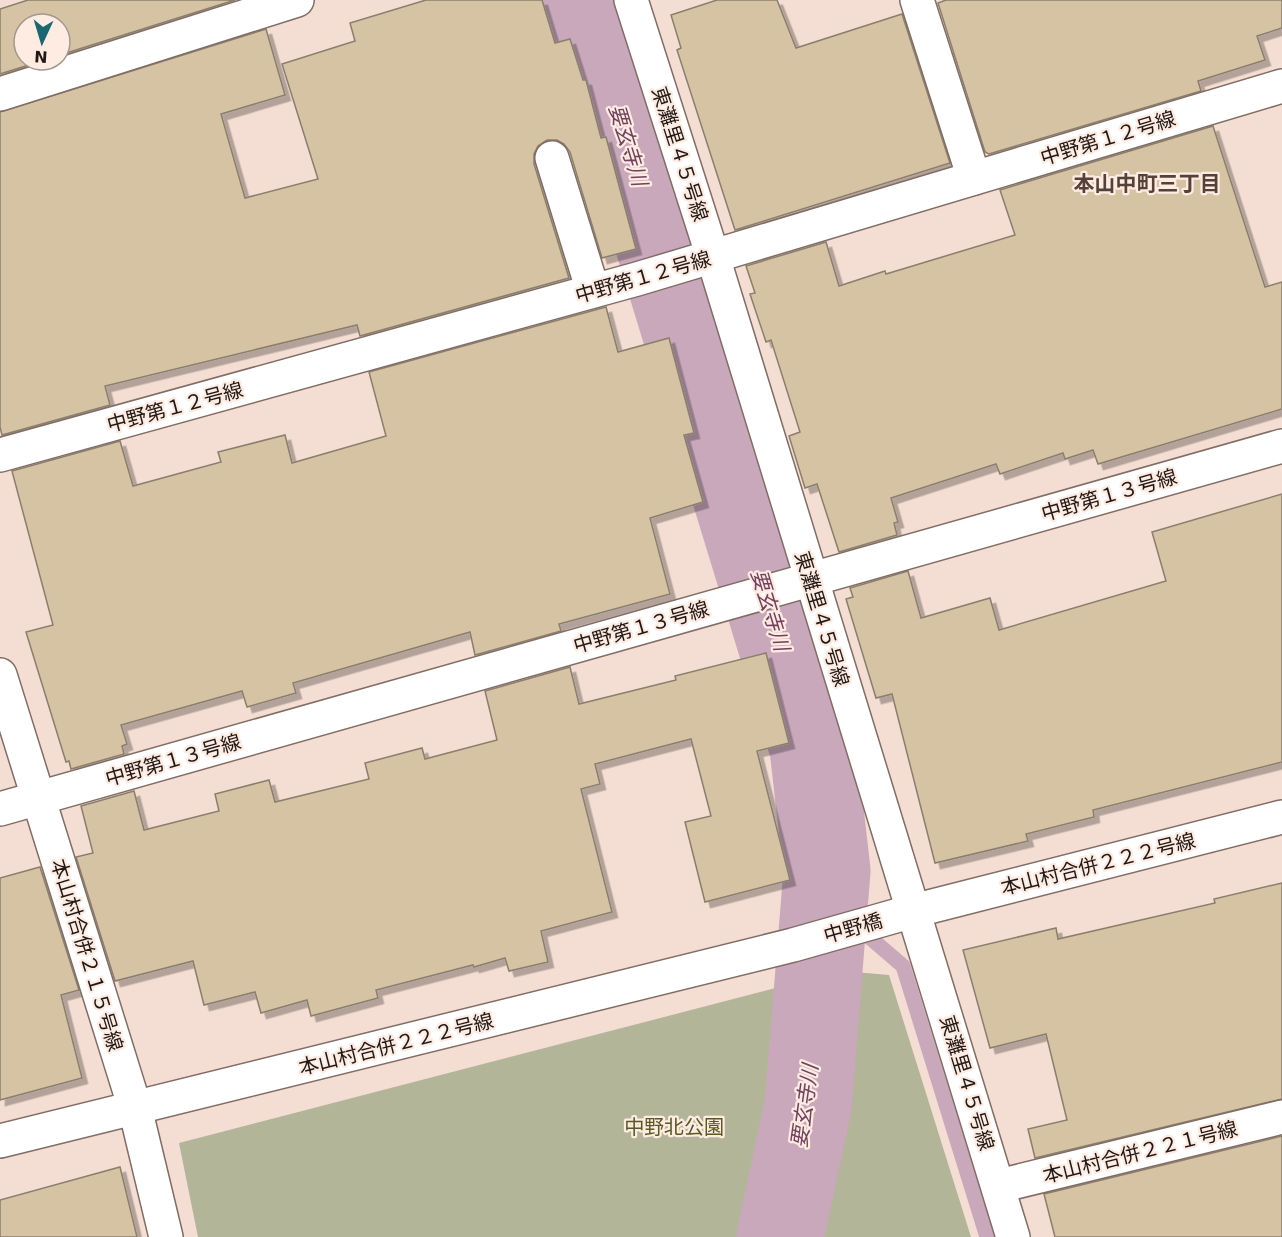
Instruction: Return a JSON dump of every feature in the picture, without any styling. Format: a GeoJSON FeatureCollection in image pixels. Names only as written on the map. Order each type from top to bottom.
{"type":"FeatureCollection","features":[{"type":"Feature","properties":{"kind":"street"},"geometry":{"type":"LineString","coordinates":[[0,94],[297,0]]}},
{"type":"Feature","properties":{"kind":"street","name":"東灘里４５号線"},"geometry":{"type":"LineString","coordinates":[[631,0],[1014,1237]]}},
{"type":"Feature","properties":{"kind":"street"},"geometry":{"type":"LineString","coordinates":[[917,0],[974,178]]}},
{"type":"Feature","properties":{"kind":"street","name":"中野第１２号線"},"geometry":{"type":"LineString","coordinates":[[0,455],[637,279],[1282,86]]}},
{"type":"Feature","properties":{"kind":"street"},"geometry":{"type":"LineString","coordinates":[[552,158],[593,291]]}},
{"type":"Feature","properties":{"kind":"street","name":"中野第１３号線"},"geometry":{"type":"LineString","coordinates":[[0,809],[1282,446]]}},
{"type":"Feature","properties":{"kind":"street","name":"本山村合併２１５号線"},"geometry":{"type":"LineString","coordinates":[[0,675],[135,1108],[166,1237]]}},
{"type":"Feature","properties":{"kind":"street","name":"本山村合併２２２号線"},"geometry":{"type":"LineString","coordinates":[[913,911],[1282,817]]}},
{"type":"Feature","properties":{"kind":"street","name":"中野橋"},"geometry":{"type":"LineString","coordinates":[[793,945],[913,911]]}},
{"type":"Feature","properties":{"kind":"street","name":"本山村合併２２２号線"},"geometry":{"type":"LineString","coordinates":[[0,1141],[793,945]]}},
{"type":"Feature","properties":{"kind":"street","name":"本山村合併２２１号線"},"geometry":{"type":"LineString","coordinates":[[999,1186],[1282,1117]]}},
{"type":"Feature","properties":{"kind":"green space"},"geometry":{"type":"Polygon","coordinates":[[[843,971],[889,975],[971,1237],[799,1237],[817,1150],[843,971]]]}},
{"type":"Feature","properties":{"kind":"green space","name":"中野北公園"},"geometry":{"type":"Polygon","coordinates":[[[799,982],[791,1108],[761,1237],[198,1237],[179,1143],[799,982]]]}},
{"type":"Feature","properties":{"kind":"building"},"geometry":{"type":"Polygon","coordinates":[[[28,0],[235,0],[72,51],[72,12],[12,12],[12,70],[0,74],[0,9],[28,0]]]}},
{"type":"Feature","properties":{"kind":"building"},"geometry":{"type":"Polygon","coordinates":[[[426,0],[542,0],[555,43],[570,39],[583,80],[586,80],[601,138],[606,137],[636,249],[602,258],[570,152],[564,144],[557,140],[547,140],[538,146],[534,154],[534,164],[569,278],[360,336],[357,325],[105,386],[110,405],[2,435],[0,427],[0,112],[266,29],[285,95],[221,114],[245,198],[318,179],[282,64],[355,41],[350,23],[426,0]]]}},
{"type":"Feature","properties":{"kind":"building"},"geometry":{"type":"Polygon","coordinates":[[[717,0],[777,0],[796,48],[902,14],[950,163],[735,230],[677,50],[681,48],[671,15],[717,0]]]}},
{"type":"Feature","properties":{"kind":"building"},"geometry":{"type":"Polygon","coordinates":[[[946,0],[1282,0],[1282,28],[1257,36],[1265,60],[1198,81],[1201,91],[989,154],[985,152],[938,3],[946,0]]]}},
{"type":"Feature","properties":{"kind":"building"},"geometry":{"type":"Polygon","coordinates":[[[1213,126],[1265,287],[1282,282],[1282,409],[1098,464],[1093,450],[1065,459],[1063,453],[1000,474],[996,464],[891,498],[898,522],[894,523],[897,535],[839,552],[817,484],[805,488],[789,436],[800,432],[771,340],[766,342],[750,294],[755,293],[746,266],[826,242],[839,286],[885,271],[886,274],[1015,235],[1000,190],[1213,126]]]}},
{"type":"Feature","properties":{"kind":"building"},"geometry":{"type":"Polygon","coordinates":[[[606,307],[618,352],[669,338],[694,433],[684,435],[703,502],[650,518],[670,594],[559,624],[561,631],[475,655],[470,632],[293,683],[296,693],[247,707],[242,691],[121,725],[127,744],[122,746],[124,754],[71,769],[69,761],[66,762],[26,632],[53,625],[12,471],[120,441],[133,486],[221,462],[218,452],[285,435],[292,463],[386,436],[369,372],[606,307]]]}},
{"type":"Feature","properties":{"kind":"building"},"geometry":{"type":"Polygon","coordinates":[[[1282,494],[1282,762],[1093,810],[1094,817],[1026,834],[1028,841],[935,863],[892,694],[876,698],[846,599],[853,597],[850,588],[908,571],[921,618],[990,598],[999,630],[1166,581],[1152,532],[1282,494]]]}},
{"type":"Feature","properties":{"kind":"building"},"geometry":{"type":"Polygon","coordinates":[[[766,653],[789,743],[757,751],[790,880],[705,902],[685,822],[711,816],[691,739],[595,764],[600,784],[581,789],[612,912],[541,931],[548,962],[509,971],[505,958],[474,967],[473,965],[376,990],[378,998],[311,1016],[307,1000],[261,1013],[255,992],[204,1005],[193,961],[115,981],[76,857],[93,853],[81,806],[134,791],[144,830],[219,811],[215,794],[269,780],[275,802],[369,779],[365,763],[422,748],[425,759],[497,740],[485,691],[570,667],[579,704],[676,680],[675,676],[766,653]]]}},
{"type":"Feature","properties":{"kind":"building"},"geometry":{"type":"Polygon","coordinates":[[[40,867],[79,990],[61,995],[82,1078],[0,1100],[0,878],[40,867]]]}},
{"type":"Feature","properties":{"kind":"building"},"geometry":{"type":"Polygon","coordinates":[[[1282,883],[1282,1099],[1035,1158],[1028,1129],[1067,1120],[1046,1034],[990,1048],[963,950],[1056,928],[1058,939],[1215,903],[1214,899],[1282,883]]]}},
{"type":"Feature","properties":{"kind":"building"},"geometry":{"type":"Polygon","coordinates":[[[1282,1136],[1282,1237],[1055,1237],[1044,1194],[1282,1136]]]}},
{"type":"Feature","properties":{"kind":"building"},"geometry":{"type":"Polygon","coordinates":[[[120,1167],[137,1237],[0,1237],[0,1200],[120,1167]]]}},
{"type":"Feature","properties":{"kind":"waterway","name":"要玄寺川"},"geometry":{"type":"LineString","coordinates":[[584,0],[813,748],[827,871],[808,1106],[780,1237]]}},
{"type":"Feature","properties":{"kind":"waterway"},"geometry":{"type":"LineString","coordinates":[[825,899],[903,966],[987,1237]]}},
{"type":"Feature","properties":{"kind":"district","name":"本山中町三丁目"},"geometry":{"type":"Point","coordinates":[1147,184]}}]}
